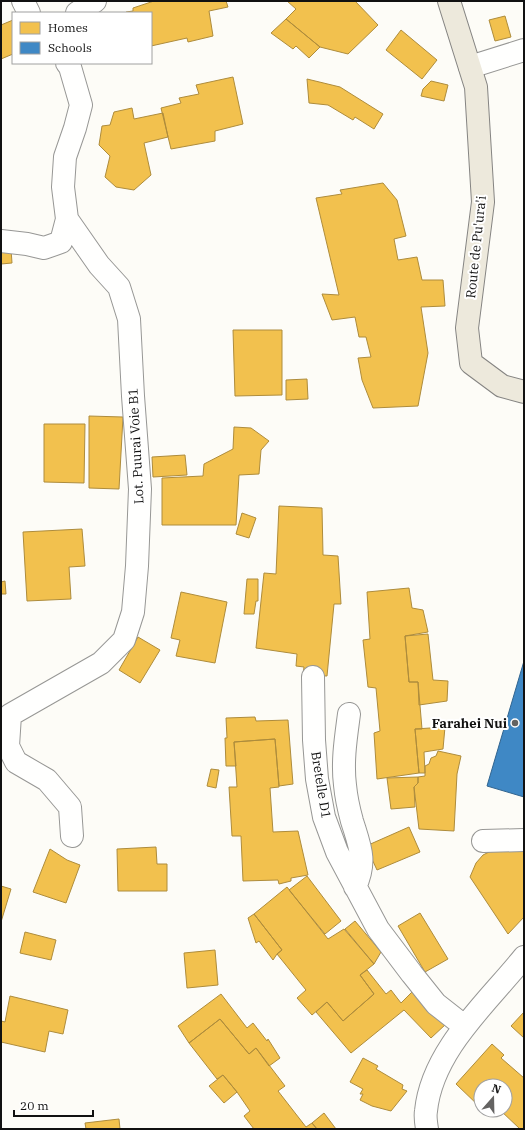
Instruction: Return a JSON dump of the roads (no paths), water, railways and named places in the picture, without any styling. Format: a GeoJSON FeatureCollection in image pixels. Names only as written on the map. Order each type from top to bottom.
{"type":"FeatureCollection","features":[{"type":"Feature","properties":{"kind":"main road","name":"Route de Pu'ura'i"},"geometry":{"type":"LineString","coordinates":[[449,1],[476,87],[483,202],[467,328],[470,363],[502,386],[524,392]]}},
{"type":"Feature","properties":{"kind":"street"},"geometry":{"type":"LineString","coordinates":[[23,1],[28,12]]}},
{"type":"Feature","properties":{"kind":"street"},"geometry":{"type":"LineString","coordinates":[[78,12],[95,1]]}},
{"type":"Feature","properties":{"kind":"street"},"geometry":{"type":"LineString","coordinates":[[470,67],[524,50]]}},
{"type":"Feature","properties":{"kind":"street"},"geometry":{"type":"LineString","coordinates":[[1,241],[27,244],[44,248],[61,242],[67,219],[63,187],[65,157],[81,105],[70,67],[68,64]]}},
{"type":"Feature","properties":{"kind":"street","name":"Lot. Puurai Voie B1"},"geometry":{"type":"LineString","coordinates":[[67,219],[99,265],[119,287],[130,319],[133,396],[140,489],[137,566],[133,612],[124,640],[101,663],[6,721],[8,746],[16,762],[47,780],[70,806],[72,836]]}},
{"type":"Feature","properties":{"kind":"street","name":"Bretelle D1"},"geometry":{"type":"LineString","coordinates":[[313,677],[314,740],[317,779],[324,817],[337,852],[378,929],[436,1004],[464,1026]]}},
{"type":"Feature","properties":{"kind":"street","name":"Bretelle D1"},"geometry":{"type":"LineString","coordinates":[[349,714],[344,751],[345,784],[352,820],[360,843],[362,863],[360,877],[355,887]]}},
{"type":"Feature","properties":{"kind":"street"},"geometry":{"type":"LineString","coordinates":[[483,841],[524,840]]}},
{"type":"Feature","properties":{"kind":"street"},"geometry":{"type":"LineString","coordinates":[[427,1129],[425,1112],[430,1088],[442,1062],[464,1026],[524,957]]}},
{"type":"Feature","properties":{"kind":"place","name":"Farahei Nui"},"geometry":{"type":"Point","coordinates":[515,723]}}]}
